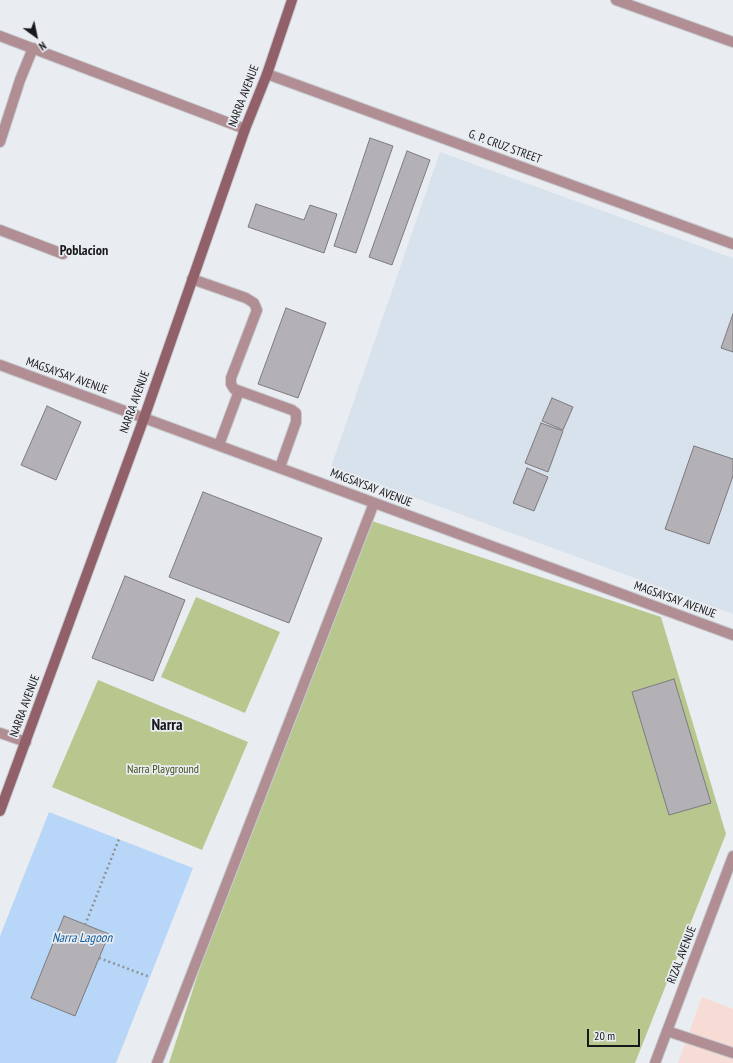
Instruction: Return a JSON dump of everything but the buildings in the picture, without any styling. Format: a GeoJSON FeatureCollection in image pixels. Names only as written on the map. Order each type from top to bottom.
{"type":"FeatureCollection","features":[{"type":"Feature","properties":{"kind":"street","name":"NARRA AVENUE"},"geometry":{"type":"LineString","coordinates":[[0,811],[144,418],[245,129],[268,74],[292,0]]}},
{"type":"Feature","properties":{"kind":"street"},"geometry":{"type":"LineString","coordinates":[[616,0],[733,42]]}},
{"type":"Feature","properties":{"kind":"street"},"geometry":{"type":"LineString","coordinates":[[0,36],[245,129]]}},
{"type":"Feature","properties":{"kind":"street"},"geometry":{"type":"LineString","coordinates":[[0,142],[20,80],[33,48]]}},
{"type":"Feature","properties":{"kind":"street","name":"G. P. CRUZ STREET"},"geometry":{"type":"LineString","coordinates":[[268,74],[733,244]]}},
{"type":"Feature","properties":{"kind":"street"},"geometry":{"type":"LineString","coordinates":[[0,230],[63,254]]}},
{"type":"Feature","properties":{"kind":"street"},"geometry":{"type":"LineString","coordinates":[[192,279],[246,298],[254,303],[257,310],[231,378],[231,384],[234,389],[292,410],[296,413],[296,422],[280,467]]}},
{"type":"Feature","properties":{"kind":"street","name":"MAGSAYSAY AVENUE"},"geometry":{"type":"LineString","coordinates":[[0,365],[733,635]]}},
{"type":"Feature","properties":{"kind":"street"},"geometry":{"type":"LineString","coordinates":[[219,445],[239,391]]}},
{"type":"Feature","properties":{"kind":"street"},"geometry":{"type":"LineString","coordinates":[[157,1063],[374,503]]}},
{"type":"Feature","properties":{"kind":"street"},"geometry":{"type":"LineString","coordinates":[[0,733],[26,742]]}},
{"type":"Feature","properties":{"kind":"street","name":"RIZAL AVENUE"},"geometry":{"type":"LineString","coordinates":[[655,1063],[733,856]]}},
{"type":"Feature","properties":{"kind":"street"},"geometry":{"type":"LineString","coordinates":[[667,1030],[733,1053]]}},
{"type":"Feature","properties":{"kind":"path"},"geometry":{"type":"LineString","coordinates":[[85,925],[119,839]]}},
{"type":"Feature","properties":{"kind":"path"},"geometry":{"type":"LineString","coordinates":[[99,958],[150,977]]}},
{"type":"Feature","properties":{"kind":"shaded area"},"geometry":{"type":"Polygon","coordinates":[[[440,152],[733,258],[733,614],[331,467],[440,152]]]}},
{"type":"Feature","properties":{"kind":"shaded area"},"geometry":{"type":"Polygon","coordinates":[[[702,997],[733,1009],[733,1063],[678,1063],[702,997]]]}},
{"type":"Feature","properties":{"kind":"green space"},"geometry":{"type":"Polygon","coordinates":[[[372,521],[661,617],[726,834],[635,1063],[169,1063],[210,937],[372,521]]]}},
{"type":"Feature","properties":{"kind":"green space"},"geometry":{"type":"Polygon","coordinates":[[[196,597],[280,632],[245,713],[161,677],[196,597]]]}},
{"type":"Feature","properties":{"kind":"green space","name":"Narra Playground"},"geometry":{"type":"Polygon","coordinates":[[[98,680],[248,742],[202,850],[52,787],[98,680]]]}},
{"type":"Feature","properties":{"kind":"water","name":"Narra Lagoon"},"geometry":{"type":"Polygon","coordinates":[[[49,812],[193,868],[116,1063],[0,1063],[0,936],[49,812]]]}},
{"type":"Feature","properties":{"kind":"district","name":"Poblacion"},"geometry":{"type":"Point","coordinates":[84,251]}},
{"type":"Feature","properties":{"kind":"district","name":"Narra"},"geometry":{"type":"Point","coordinates":[167,725]}}]}
